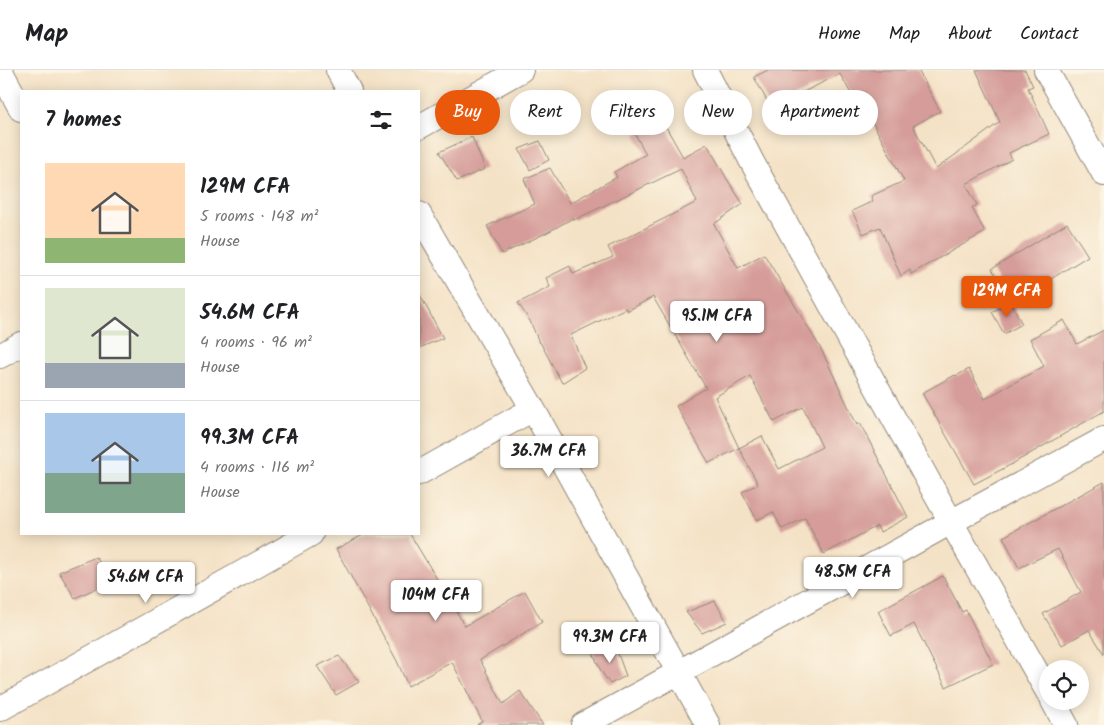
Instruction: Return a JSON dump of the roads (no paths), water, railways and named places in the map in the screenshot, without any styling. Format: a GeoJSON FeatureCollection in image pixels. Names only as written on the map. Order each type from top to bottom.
{"type":"FeatureCollection","features":[{"type":"Feature","properties":{"kind":"street"},"geometry":{"type":"LineString","coordinates":[[0,70],[20,107]]}},
{"type":"Feature","properties":{"kind":"street"},"geometry":{"type":"LineString","coordinates":[[338,70],[348,90]]}},
{"type":"Feature","properties":{"kind":"street"},"geometry":{"type":"LineString","coordinates":[[420,126],[521,70]]}},
{"type":"Feature","properties":{"kind":"street"},"geometry":{"type":"LineString","coordinates":[[705,70],[752,162],[1039,676]]}},
{"type":"Feature","properties":{"kind":"street"},"geometry":{"type":"LineString","coordinates":[[1046,70],[1104,174]]}},
{"type":"Feature","properties":{"kind":"street"},"geometry":{"type":"LineString","coordinates":[[420,216],[533,409],[708,725]]}},
{"type":"Feature","properties":{"kind":"street"},"geometry":{"type":"LineString","coordinates":[[0,356],[20,345]]}},
{"type":"Feature","properties":{"kind":"street"},"geometry":{"type":"LineString","coordinates":[[420,472],[533,409]]}},
{"type":"Feature","properties":{"kind":"street"},"geometry":{"type":"LineString","coordinates":[[583,725],[1104,440]]}},
{"type":"Feature","properties":{"kind":"street"},"geometry":{"type":"LineString","coordinates":[[0,709],[309,535]]}},
{"type":"Feature","properties":{"kind":"street"},"geometry":{"type":"LineString","coordinates":[[1058,710],[1066,725]]}}]}
